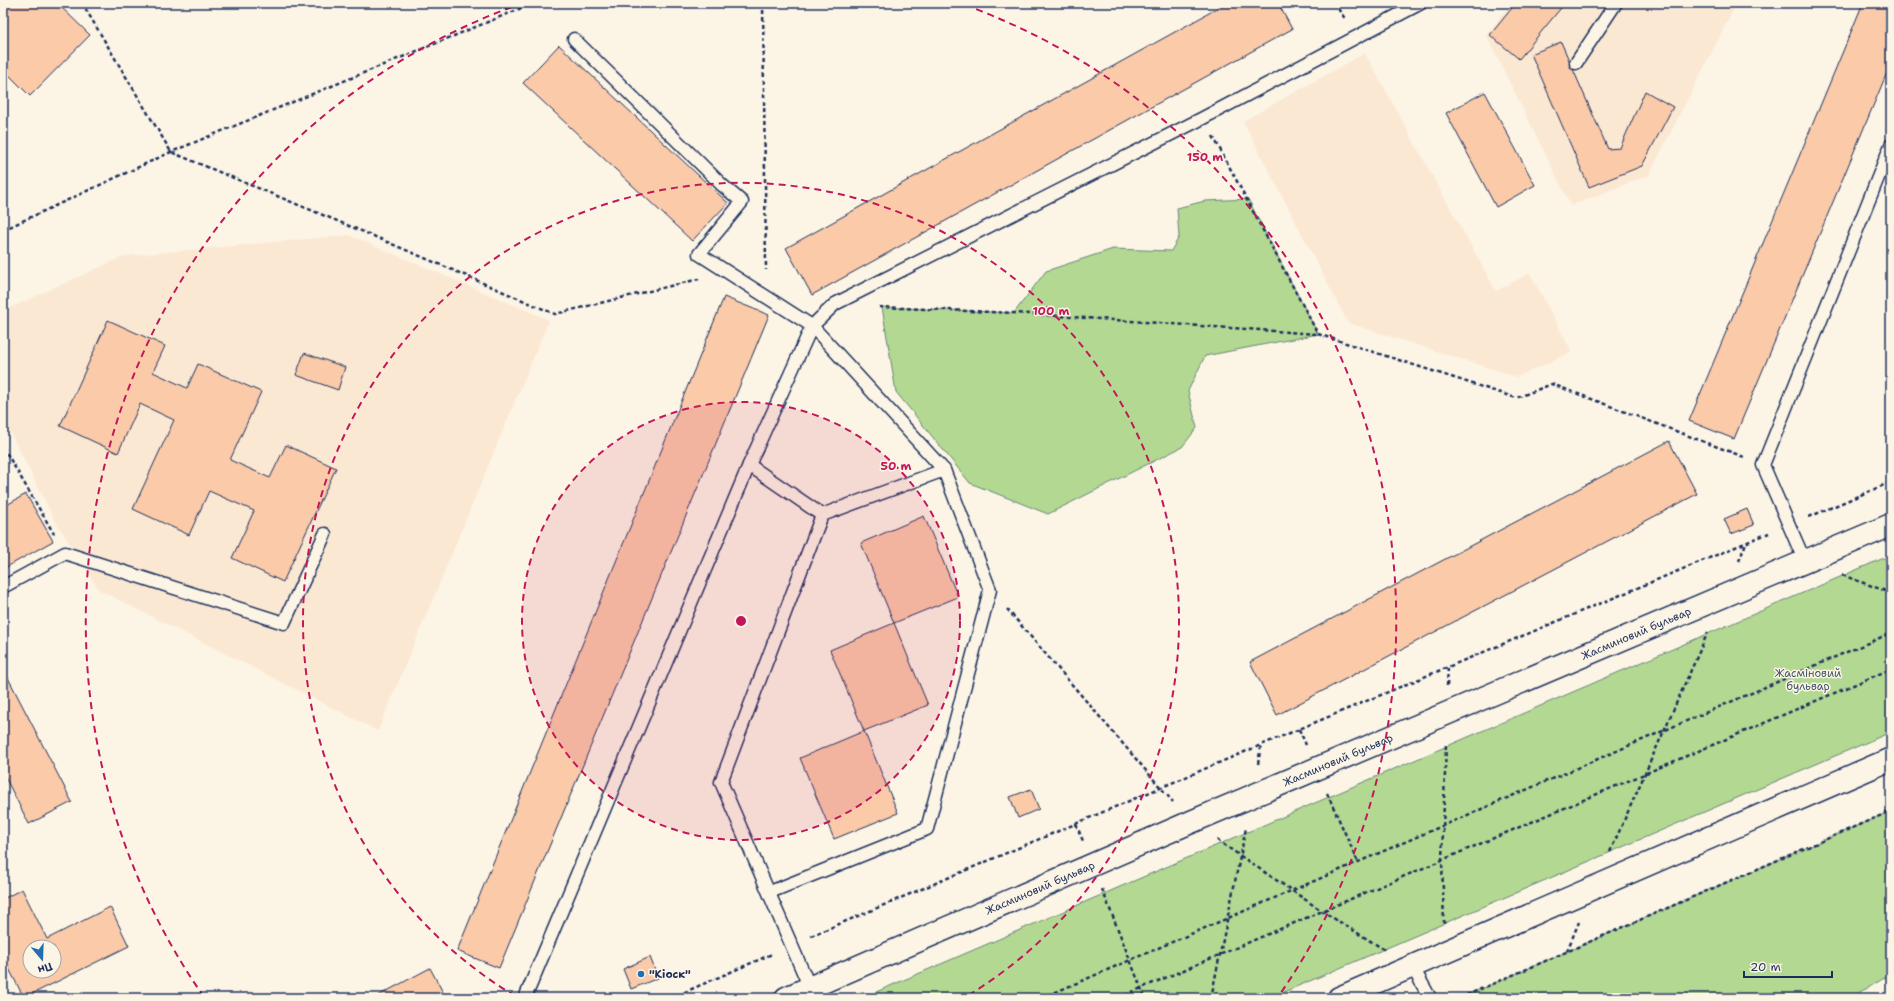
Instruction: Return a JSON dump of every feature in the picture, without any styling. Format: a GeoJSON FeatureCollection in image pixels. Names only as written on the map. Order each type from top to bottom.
{"type":"FeatureCollection","features":[{"type":"Feature","properties":{"kind":"street","name":"Жасминовий бульвар"},"geometry":{"type":"LineString","coordinates":[[786,998],[1252,796],[1891,525]]}},
{"type":"Feature","properties":{"kind":"street"},"geometry":{"type":"LineString","coordinates":[[1339,998],[1891,759]]}},
{"type":"Feature","properties":{"kind":"lane"},"geometry":{"type":"LineString","coordinates":[[525,998],[749,465],[812,326],[834,304],[1203,118],[1421,3]]}},
{"type":"Feature","properties":{"kind":"lane"},"geometry":{"type":"LineString","coordinates":[[1576,63],[1616,3]]}},
{"type":"Feature","properties":{"kind":"lane"},"geometry":{"type":"LineString","coordinates":[[574,39],[722,185],[742,202],[699,254],[812,326],[944,470],[990,590],[926,829],[770,892]]}},
{"type":"Feature","properties":{"kind":"lane"},"geometry":{"type":"LineString","coordinates":[[1806,562],[1763,466],[1891,145]]}},
{"type":"Feature","properties":{"kind":"lane"},"geometry":{"type":"LineString","coordinates":[[749,465],[822,515]]}},
{"type":"Feature","properties":{"kind":"lane"},"geometry":{"type":"LineString","coordinates":[[810,988],[770,892],[721,782],[822,515],[944,470]]}},
{"type":"Feature","properties":{"kind":"lane"},"geometry":{"type":"LineString","coordinates":[[3,587],[65,554],[284,623],[325,534]]}},
{"type":"Feature","properties":{"kind":"lane"},"geometry":{"type":"LineString","coordinates":[[1412,966],[1430,998]]}},
{"type":"Feature","properties":{"kind":"path"},"geometry":{"type":"LineString","coordinates":[[82,3],[171,152],[378,238],[555,314],[728,272]]}},
{"type":"Feature","properties":{"kind":"path"},"geometry":{"type":"LineString","coordinates":[[3,230],[171,152],[534,3]]}},
{"type":"Feature","properties":{"kind":"path"},"geometry":{"type":"LineString","coordinates":[[763,3],[766,296]]}},
{"type":"Feature","properties":{"kind":"path"},"geometry":{"type":"LineString","coordinates":[[1203,118],[1248,199],[1318,334]]}},
{"type":"Feature","properties":{"kind":"path"},"geometry":{"type":"LineString","coordinates":[[874,306],[1014,313],[1318,334],[1516,398],[1552,384],[1750,459]]}},
{"type":"Feature","properties":{"kind":"path"},"geometry":{"type":"LineString","coordinates":[[3,447],[65,554]]}},
{"type":"Feature","properties":{"kind":"path"},"geometry":{"type":"LineString","coordinates":[[671,998],[791,945],[1261,745],[1891,482]]}},
{"type":"Feature","properties":{"kind":"path"},"geometry":{"type":"LineString","coordinates":[[1567,952],[1746,543]]}},
{"type":"Feature","properties":{"kind":"path"},"geometry":{"type":"LineString","coordinates":[[1806,562],[1891,593]]}},
{"type":"Feature","properties":{"kind":"path"},"geometry":{"type":"LineString","coordinates":[[1042,998],[1891,633]]}},
{"type":"Feature","properties":{"kind":"path"},"geometry":{"type":"LineString","coordinates":[[1444,952],[1442,860],[1445,825],[1448,667]]}},
{"type":"Feature","properties":{"kind":"path"},"geometry":{"type":"LineString","coordinates":[[1118,998],[1891,669]]}},
{"type":"Feature","properties":{"kind":"path"},"geometry":{"type":"LineString","coordinates":[[1299,729],[1358,862]]}},
{"type":"Feature","properties":{"kind":"path"},"geometry":{"type":"LineString","coordinates":[[1211,998],[1219,954],[1228,919],[1261,745]]}},
{"type":"Feature","properties":{"kind":"path"},"geometry":{"type":"LineString","coordinates":[[1460,998],[1891,811]]}},
{"type":"Feature","properties":{"kind":"path"},"geometry":{"type":"LineString","coordinates":[[1076,824],[1145,998]]}},
{"type":"Feature","properties":{"kind":"shaded area"},"geometry":{"type":"Polygon","coordinates":[[[1512,3],[1737,3],[1649,175],[1571,206],[1486,35],[1512,3]]]}},
{"type":"Feature","properties":{"kind":"shaded area"},"geometry":{"type":"Polygon","coordinates":[[[1365,53],[1496,291],[1530,273],[1572,352],[1517,377],[1348,323],[1243,121],[1365,53]]]}},
{"type":"Feature","properties":{"kind":"shaded area"},"geometry":{"type":"Polygon","coordinates":[[[349,235],[549,320],[378,731],[99,590],[54,519],[3,418],[3,311],[124,256],[349,235]]]}},
{"type":"Feature","properties":{"kind":"green space"},"geometry":{"type":"Polygon","coordinates":[[[1248,199],[1318,334],[1205,356],[1188,391],[1197,428],[1182,447],[1048,514],[970,483],[896,392],[882,307],[1014,313],[1046,271],[1113,249],[1171,251],[1179,237],[1177,208],[1205,201],[1248,199]]]}},
{"type":"Feature","properties":{"kind":"green space","name":"Жасміновий бульвар"},"geometry":{"type":"Polygon","coordinates":[[[1891,555],[1891,732],[1270,998],[862,998],[1891,555]]]}},
{"type":"Feature","properties":{"kind":"green space"},"geometry":{"type":"Polygon","coordinates":[[[1891,811],[1891,974],[1851,998],[1460,998],[1891,811]]]}},
{"type":"Feature","properties":{"kind":"building"},"geometry":{"type":"Polygon","coordinates":[[[11,3],[57,3],[90,35],[30,96],[3,69],[3,11],[11,3]]]}},
{"type":"Feature","properties":{"kind":"building"},"geometry":{"type":"Polygon","coordinates":[[[1227,3],[1278,3],[1292,29],[812,295],[786,248],[1227,3]]]}},
{"type":"Feature","properties":{"kind":"building"},"geometry":{"type":"Polygon","coordinates":[[[1516,3],[1565,3],[1519,59],[1490,35],[1516,3]]]}},
{"type":"Feature","properties":{"kind":"building"},"geometry":{"type":"Polygon","coordinates":[[[1863,3],[1891,3],[1891,63],[1734,439],[1689,421],[1863,3]]]}},
{"type":"Feature","properties":{"kind":"building"},"geometry":{"type":"Polygon","coordinates":[[[1561,42],[1608,149],[1620,148],[1645,91],[1673,107],[1642,166],[1589,187],[1531,54],[1561,42]]]}},
{"type":"Feature","properties":{"kind":"building"},"geometry":{"type":"Polygon","coordinates":[[[559,45],[728,203],[692,241],[523,83],[559,45]]]}},
{"type":"Feature","properties":{"kind":"building"},"geometry":{"type":"Polygon","coordinates":[[[1485,92],[1535,185],[1496,207],[1446,113],[1485,92]]]}},
{"type":"Feature","properties":{"kind":"building"},"geometry":{"type":"Polygon","coordinates":[[[724,297],[769,315],[499,968],[457,951],[724,297]]]}},
{"type":"Feature","properties":{"kind":"building"},"geometry":{"type":"Polygon","coordinates":[[[108,320],[165,346],[153,372],[187,388],[198,364],[261,392],[230,460],[270,478],[286,445],[336,468],[283,582],[232,558],[254,511],[209,491],[189,535],[133,509],[174,420],[140,404],[118,453],[60,426],[108,320]]]}},
{"type":"Feature","properties":{"kind":"building"},"geometry":{"type":"Polygon","coordinates":[[[304,353],[345,367],[338,390],[296,375],[304,353]]]}},
{"type":"Feature","properties":{"kind":"building"},"geometry":{"type":"Polygon","coordinates":[[[1669,441],[1697,494],[1277,715],[1250,662],[1669,441]]]}},
{"type":"Feature","properties":{"kind":"building"},"geometry":{"type":"Polygon","coordinates":[[[26,494],[53,541],[3,569],[3,507],[26,494]]]}},
{"type":"Feature","properties":{"kind":"building"},"geometry":{"type":"Polygon","coordinates":[[[1747,509],[1754,525],[1731,534],[1724,519],[1747,509]]]}},
{"type":"Feature","properties":{"kind":"building"},"geometry":{"type":"Polygon","coordinates":[[[924,516],[958,597],[894,623],[861,543],[924,516]]]}},
{"type":"Feature","properties":{"kind":"building"},"geometry":{"type":"Polygon","coordinates":[[[894,623],[928,705],[864,731],[830,650],[894,623]]]}},
{"type":"Feature","properties":{"kind":"building"},"geometry":{"type":"Polygon","coordinates":[[[3,668],[72,802],[29,824],[3,773],[3,668]]]}},
{"type":"Feature","properties":{"kind":"building"},"geometry":{"type":"Polygon","coordinates":[[[864,731],[898,813],[834,839],[800,758],[864,731]]]}},
{"type":"Feature","properties":{"kind":"building"},"geometry":{"type":"Polygon","coordinates":[[[1031,789],[1039,809],[1018,818],[1010,797],[1031,789]]]}},
{"type":"Feature","properties":{"kind":"building"},"geometry":{"type":"Polygon","coordinates":[[[22,889],[47,939],[110,907],[129,946],[24,998],[3,957],[3,899],[22,889]]]}},
{"type":"Feature","properties":{"kind":"building","name":"\"Кіоск\""},"geometry":{"type":"Polygon","coordinates":[[[650,957],[658,978],[631,989],[623,969],[650,957]]]}},
{"type":"Feature","properties":{"kind":"building"},"geometry":{"type":"Polygon","coordinates":[[[430,968],[446,998],[374,998],[430,968]]]}},
{"type":"Feature","properties":{"kind":"building"},"geometry":{"type":"Polygon","coordinates":[[[1891,994],[1891,998],[1884,998],[1891,994]]]}},
{"type":"Feature","properties":{"kind":"place","name":"\"Кіоск\""},"geometry":{"type":"Point","coordinates":[641,974]}}]}
